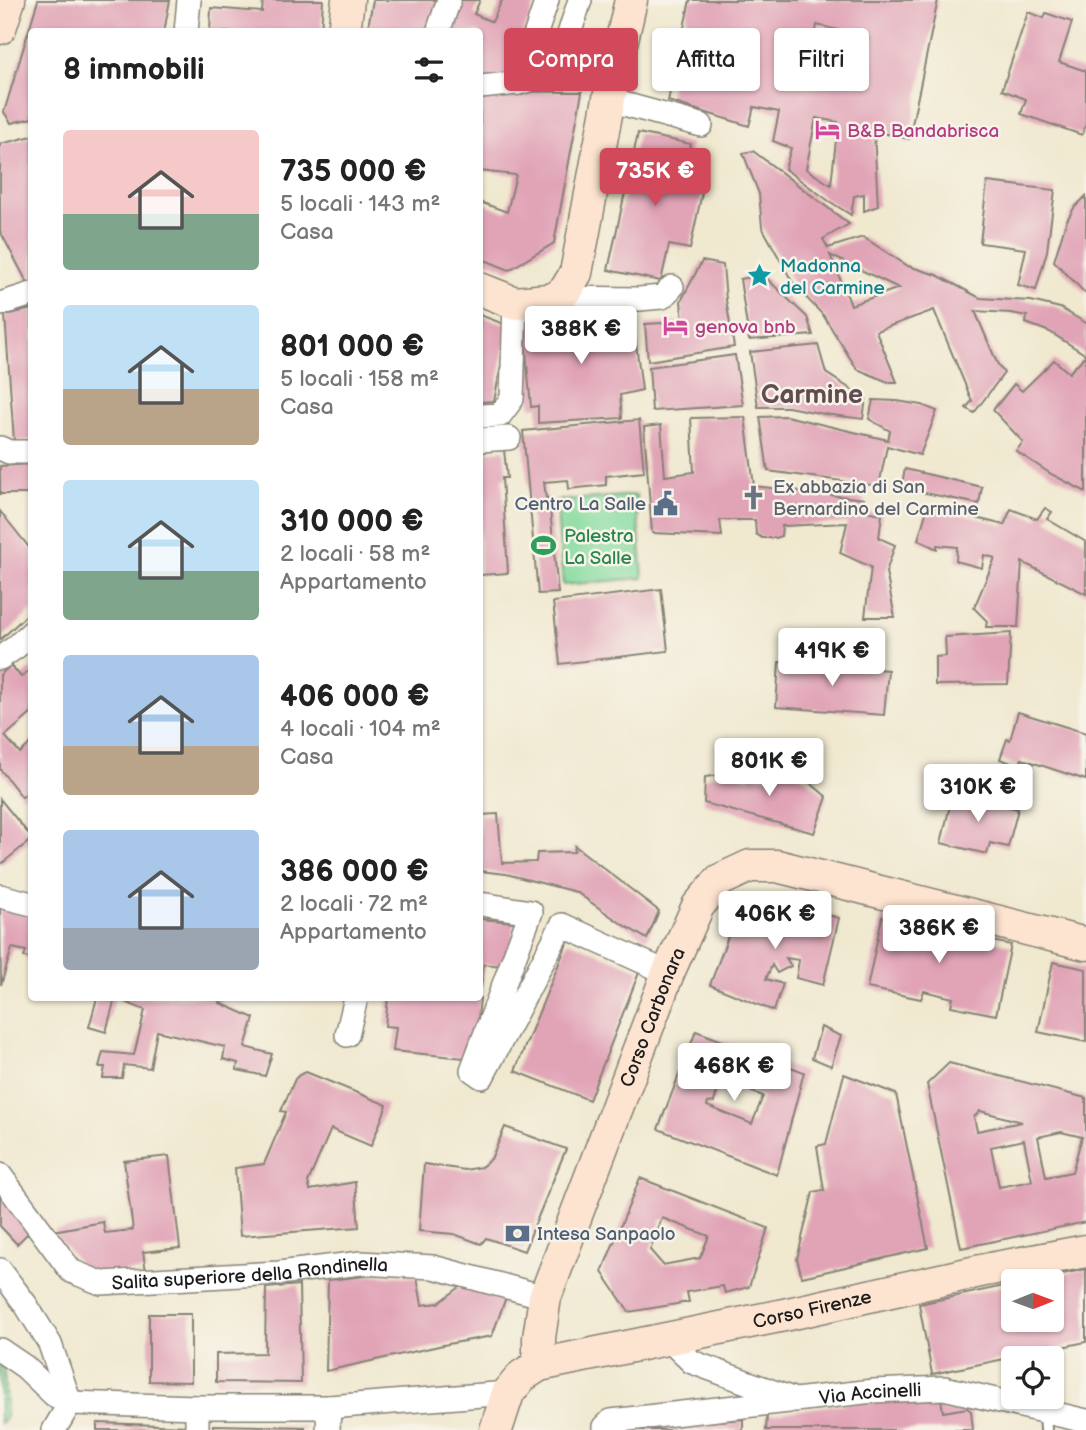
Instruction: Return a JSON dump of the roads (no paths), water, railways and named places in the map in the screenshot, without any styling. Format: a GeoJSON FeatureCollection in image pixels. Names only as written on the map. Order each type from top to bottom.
{"type":"FeatureCollection","features":[{"type":"Feature","properties":{"kind":"street"},"geometry":{"type":"LineString","coordinates":[[0,28],[9,0]]}},
{"type":"Feature","properties":{"kind":"street"},"geometry":{"type":"LineString","coordinates":[[186,28],[189,0]]}},
{"type":"Feature","properties":{"kind":"street"},"geometry":{"type":"LineString","coordinates":[[344,28],[348,0]]}},
{"type":"Feature","properties":{"kind":"street"},"geometry":{"type":"LineString","coordinates":[[439,28],[449,0]]}},
{"type":"Feature","properties":{"kind":"street"},"geometry":{"type":"LineString","coordinates":[[538,28],[547,0]]}},
{"type":"Feature","properties":{"kind":"street"},"geometry":{"type":"LineString","coordinates":[[571,28],[580,0]]}},
{"type":"Feature","properties":{"kind":"street"},"geometry":{"type":"LineString","coordinates":[[556,298],[576,273],[631,0]]}},
{"type":"Feature","properties":{"kind":"street"},"geometry":{"type":"LineString","coordinates":[[483,87],[504,85]]}},
{"type":"Feature","properties":{"kind":"street"},"geometry":{"type":"LineString","coordinates":[[609,100],[701,125]]}},
{"type":"Feature","properties":{"kind":"street"},"geometry":{"type":"LineString","coordinates":[[483,290],[515,303],[556,298],[662,297],[672,287]]}},
{"type":"Feature","properties":{"kind":"street"},"geometry":{"type":"LineString","coordinates":[[0,304],[28,295]]}},
{"type":"Feature","properties":{"kind":"street"},"geometry":{"type":"LineString","coordinates":[[483,416],[500,415],[512,399],[515,303]]}},
{"type":"Feature","properties":{"kind":"street"},"geometry":{"type":"LineString","coordinates":[[483,440],[509,438]]}},
{"type":"Feature","properties":{"kind":"street"},"geometry":{"type":"LineString","coordinates":[[0,448],[9,452],[28,452]]}},
{"type":"Feature","properties":{"kind":"street"},"geometry":{"type":"LineString","coordinates":[[0,658],[28,636]]}},
{"type":"Feature","properties":{"kind":"street","name":"Corso Carbonara"},"geometry":{"type":"LineString","coordinates":[[539,1364],[539,1338],[545,1297],[668,973],[698,906],[720,880],[750,866],[777,866],[1086,944]]}},
{"type":"Feature","properties":{"kind":"street"},"geometry":{"type":"LineString","coordinates":[[0,896],[28,903]]}},
{"type":"Feature","properties":{"kind":"street"},"geometry":{"type":"LineString","coordinates":[[483,904],[531,912],[472,1070],[482,1077],[562,925],[668,973]]}},
{"type":"Feature","properties":{"kind":"street"},"geometry":{"type":"LineString","coordinates":[[347,1035],[355,1001]]}},
{"type":"Feature","properties":{"kind":"street","name":"Salita superiore della Rondinella"},"geometry":{"type":"LineString","coordinates":[[0,1175],[71,1271],[101,1283],[279,1273],[361,1263],[433,1267],[545,1297]]}},
{"type":"Feature","properties":{"kind":"street","name":"Corso Firenze"},"geometry":{"type":"LineString","coordinates":[[539,1364],[1086,1251]]}},
{"type":"Feature","properties":{"kind":"street"},"geometry":{"type":"LineString","coordinates":[[0,1270],[50,1344],[70,1403],[54,1430]]}},
{"type":"Feature","properties":{"kind":"street","name":"Via Accinelli"},"geometry":{"type":"LineString","coordinates":[[667,1338],[692,1362],[795,1400],[873,1391],[944,1388],[1046,1421],[1084,1424]]}},
{"type":"Feature","properties":{"kind":"street"},"geometry":{"type":"LineString","coordinates":[[0,1350],[25,1367],[54,1395],[70,1403],[197,1419],[328,1419],[508,1393]]}},
{"type":"Feature","properties":{"kind":"street"},"geometry":{"type":"LineString","coordinates":[[496,1430],[508,1393],[522,1377],[539,1364]]}},
{"type":"Feature","properties":{"kind":"street"},"geometry":{"type":"LineString","coordinates":[[606,1430],[611,1422],[795,1400]]}},
{"type":"Feature","properties":{"kind":"place","name":"B&B Bandabrisca"},"geometry":{"type":"Point","coordinates":[827,130]}},
{"type":"Feature","properties":{"kind":"place","name":"Madonna del Carmine"},"geometry":{"type":"Point","coordinates":[760,276]}},
{"type":"Feature","properties":{"kind":"place","name":"genova bnb"},"geometry":{"type":"Point","coordinates":[675,326]}},
{"type":"Feature","properties":{"kind":"place","name":"Ex abbazia di San Bernardino del Carmine"},"geometry":{"type":"Point","coordinates":[753,497]}},
{"type":"Feature","properties":{"kind":"place","name":"Centro La Salle"},"geometry":{"type":"Point","coordinates":[666,503]}},
{"type":"Feature","properties":{"kind":"place","name":"Palestra La Salle"},"geometry":{"type":"Point","coordinates":[544,546]}},
{"type":"Feature","properties":{"kind":"place","name":"Intesa Sanpaolo"},"geometry":{"type":"Point","coordinates":[517,1233]}},
{"type":"Feature","properties":{"kind":"district","name":"Carmine"},"geometry":{"type":"Point","coordinates":[812,394]}}]}
